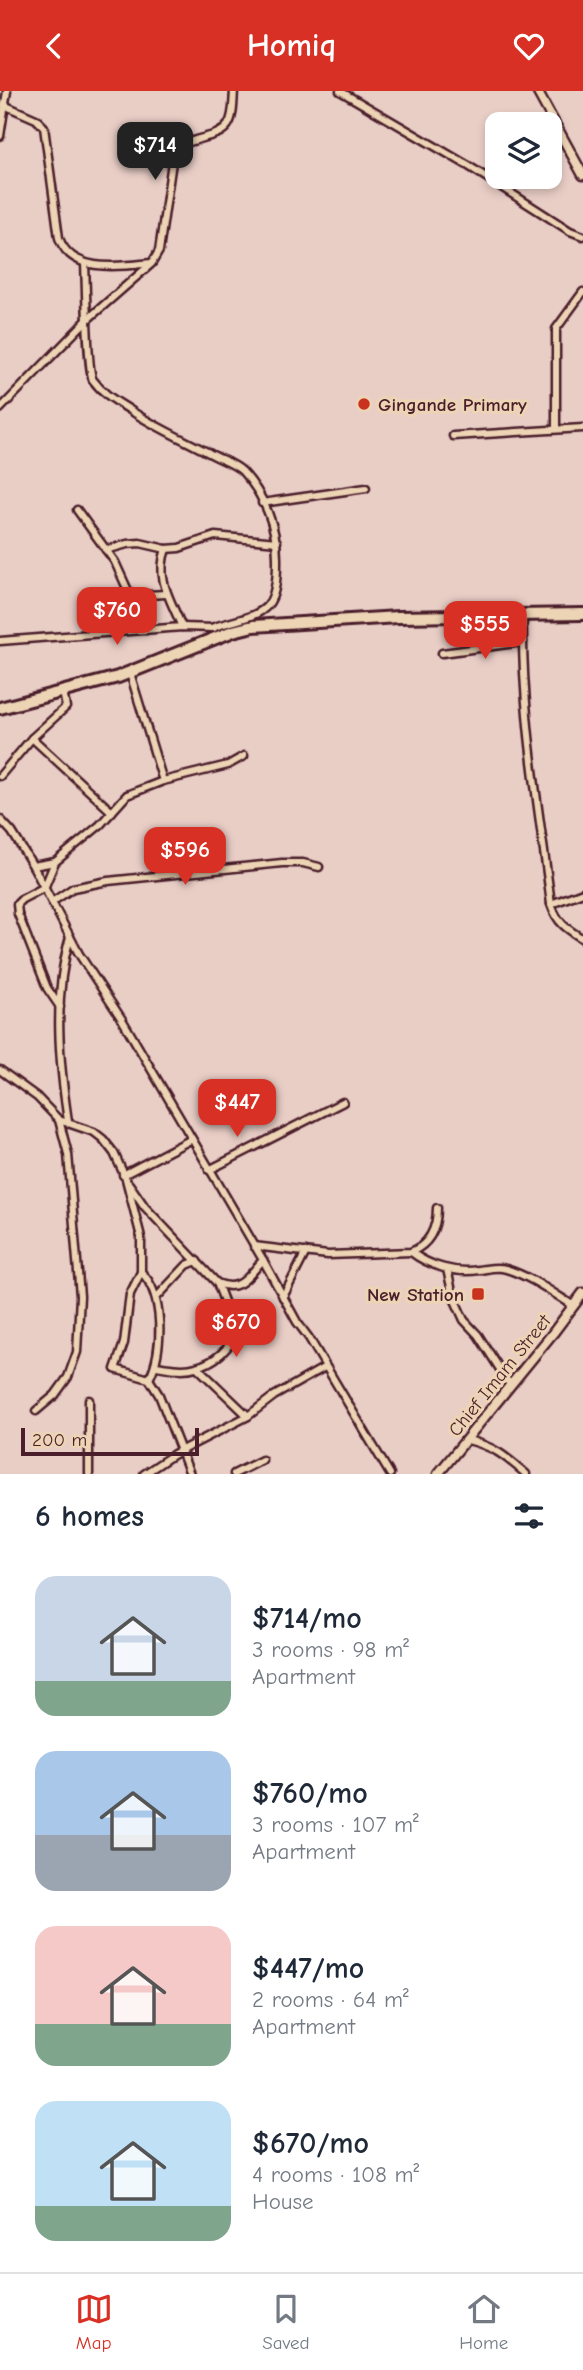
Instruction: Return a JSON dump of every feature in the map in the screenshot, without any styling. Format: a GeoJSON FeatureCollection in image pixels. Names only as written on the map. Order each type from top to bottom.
{"type":"FeatureCollection","features":[{"type":"Feature","properties":{"kind":"highway"},"geometry":{"type":"LineString","coordinates":[[0,708],[130,673],[233,631],[253,626],[334,620],[583,614]]}},
{"type":"Feature","properties":{"kind":"street"},"geometry":{"type":"LineString","coordinates":[[0,131],[7,91]]}},
{"type":"Feature","properties":{"kind":"street"},"geometry":{"type":"LineString","coordinates":[[0,409],[88,319],[152,263],[159,251],[173,155],[177,148],[188,142],[222,131],[228,125],[234,91]]}},
{"type":"Feature","properties":{"kind":"street"},"geometry":{"type":"LineString","coordinates":[[340,91],[446,152],[570,231],[583,236]]}},
{"type":"Feature","properties":{"kind":"street"},"geometry":{"type":"LineString","coordinates":[[537,91],[583,175]]}},
{"type":"Feature","properties":{"kind":"street"},"geometry":{"type":"LineString","coordinates":[[4,105],[41,122],[44,127],[59,238],[66,252],[85,264],[113,266],[152,263]]}},
{"type":"Feature","properties":{"kind":"street"},"geometry":{"type":"LineString","coordinates":[[85,264],[91,377],[105,395],[144,419],[241,470],[273,525],[277,542],[276,591],[272,603],[261,611],[211,628]]}},
{"type":"Feature","properties":{"kind":"street"},"geometry":{"type":"LineString","coordinates":[[556,429],[556,329],[583,292]]}},
{"type":"Feature","properties":{"kind":"street"},"geometry":{"type":"LineString","coordinates":[[453,436],[583,428]]}},
{"type":"Feature","properties":{"kind":"street"},"geometry":{"type":"LineString","coordinates":[[262,503],[366,488]]}},
{"type":"Feature","properties":{"kind":"street"},"geometry":{"type":"LineString","coordinates":[[77,510],[120,571],[146,630]]}},
{"type":"Feature","properties":{"kind":"street"},"geometry":{"type":"LineString","coordinates":[[106,550],[140,543],[166,549],[179,548],[215,536],[277,542]]}},
{"type":"Feature","properties":{"kind":"street"},"geometry":{"type":"LineString","coordinates":[[166,549],[162,577],[166,594],[182,627]]}},
{"type":"Feature","properties":{"kind":"street"},"geometry":{"type":"LineString","coordinates":[[129,596],[166,594]]}},
{"type":"Feature","properties":{"kind":"street"},"geometry":{"type":"LineString","coordinates":[[523,615],[528,729],[551,904],[560,924],[583,939]]}},
{"type":"Feature","properties":{"kind":"street"},"geometry":{"type":"LineString","coordinates":[[0,641],[182,627],[233,631]]}},
{"type":"Feature","properties":{"kind":"street"},"geometry":{"type":"LineString","coordinates":[[442,653],[523,642]]}},
{"type":"Feature","properties":{"kind":"street"},"geometry":{"type":"LineString","coordinates":[[130,673],[163,781]]}},
{"type":"Feature","properties":{"kind":"street"},"geometry":{"type":"LineString","coordinates":[[0,776],[32,738],[66,707],[63,692]]}},
{"type":"Feature","properties":{"kind":"street"},"geometry":{"type":"LineString","coordinates":[[32,738],[112,812]]}},
{"type":"Feature","properties":{"kind":"street"},"geometry":{"type":"LineString","coordinates":[[60,1007],[47,988],[18,914],[17,904],[45,886],[55,862],[100,825],[127,795],[163,781],[228,765],[244,756]]}},
{"type":"Feature","properties":{"kind":"street"},"geometry":{"type":"LineString","coordinates":[[0,820],[12,832],[45,886],[70,937],[390,1474]]}},
{"type":"Feature","properties":{"kind":"street"},"geometry":{"type":"LineString","coordinates":[[33,866],[55,862]]}},
{"type":"Feature","properties":{"kind":"street"},"geometry":{"type":"LineString","coordinates":[[52,902],[73,888],[108,881],[282,863],[303,863],[319,867]]}},
{"type":"Feature","properties":{"kind":"street"},"geometry":{"type":"LineString","coordinates":[[551,904],[583,892]]}},
{"type":"Feature","properties":{"kind":"street"},"geometry":{"type":"LineString","coordinates":[[68,1121],[61,1064],[60,1007],[64,964],[70,937]]}},
{"type":"Feature","properties":{"kind":"street"},"geometry":{"type":"LineString","coordinates":[[0,1070],[37,1097],[59,1120],[68,1154],[80,1296],[77,1352],[68,1377],[55,1395],[36,1411]]}},
{"type":"Feature","properties":{"kind":"street"},"geometry":{"type":"LineString","coordinates":[[209,1170],[344,1102]]}},
{"type":"Feature","properties":{"kind":"street"},"geometry":{"type":"LineString","coordinates":[[59,1120],[68,1121],[103,1139],[145,1207],[217,1283],[228,1308],[235,1335],[217,1357],[197,1367],[157,1366]]}},
{"type":"Feature","properties":{"kind":"street"},"geometry":{"type":"LineString","coordinates":[[125,1177],[192,1139]]}},
{"type":"Feature","properties":{"kind":"street"},"geometry":{"type":"LineString","coordinates":[[125,1177],[141,1237],[141,1272],[130,1294],[124,1343],[115,1369],[149,1379],[159,1395],[190,1474]]}},
{"type":"Feature","properties":{"kind":"street"},"geometry":{"type":"LineString","coordinates":[[254,1246],[328,1255],[411,1252],[423,1247],[428,1241],[435,1227],[437,1208]]}},
{"type":"Feature","properties":{"kind":"street"},"geometry":{"type":"LineString","coordinates":[[283,1297],[306,1252]]}},
{"type":"Feature","properties":{"kind":"street"},"geometry":{"type":"LineString","coordinates":[[411,1252],[423,1261],[447,1269],[463,1271],[503,1267],[574,1306]]}},
{"type":"Feature","properties":{"kind":"street"},"geometry":{"type":"LineString","coordinates":[[217,1283],[228,1287],[236,1286],[263,1260]]}},
{"type":"Feature","properties":{"kind":"street"},"geometry":{"type":"LineString","coordinates":[[156,1298],[187,1265],[197,1261]]}},
{"type":"Feature","properties":{"kind":"street"},"geometry":{"type":"LineString","coordinates":[[447,1269],[453,1296],[464,1320],[478,1335],[510,1385]]}},
{"type":"Feature","properties":{"kind":"street"},"geometry":{"type":"LineString","coordinates":[[141,1272],[153,1287],[156,1298],[159,1345],[157,1366],[149,1379]]}},
{"type":"Feature","properties":{"kind":"street","name":"Chief Imam Street"},"geometry":{"type":"LineString","coordinates":[[438,1474],[468,1440],[583,1293]]}},
{"type":"Feature","properties":{"kind":"street"},"geometry":{"type":"LineString","coordinates":[[197,1367],[248,1416]]}},
{"type":"Feature","properties":{"kind":"street"},"geometry":{"type":"LineString","coordinates":[[144,1474],[181,1450],[248,1416],[274,1395],[325,1367]]}},
{"type":"Feature","properties":{"kind":"street"},"geometry":{"type":"LineString","coordinates":[[89,1400],[89,1474]]}},
{"type":"Feature","properties":{"kind":"street"},"geometry":{"type":"LineString","coordinates":[[468,1440],[493,1447],[526,1474]]}},
{"type":"Feature","properties":{"kind":"street"},"geometry":{"type":"LineString","coordinates":[[233,1474],[262,1460]]}},
{"type":"Feature","properties":{"kind":"place","name":"Gingande Primary"},"geometry":{"type":"Point","coordinates":[364,404]}},
{"type":"Feature","properties":{"kind":"place","name":"New Station"},"geometry":{"type":"Point","coordinates":[478,1294]}}]}
